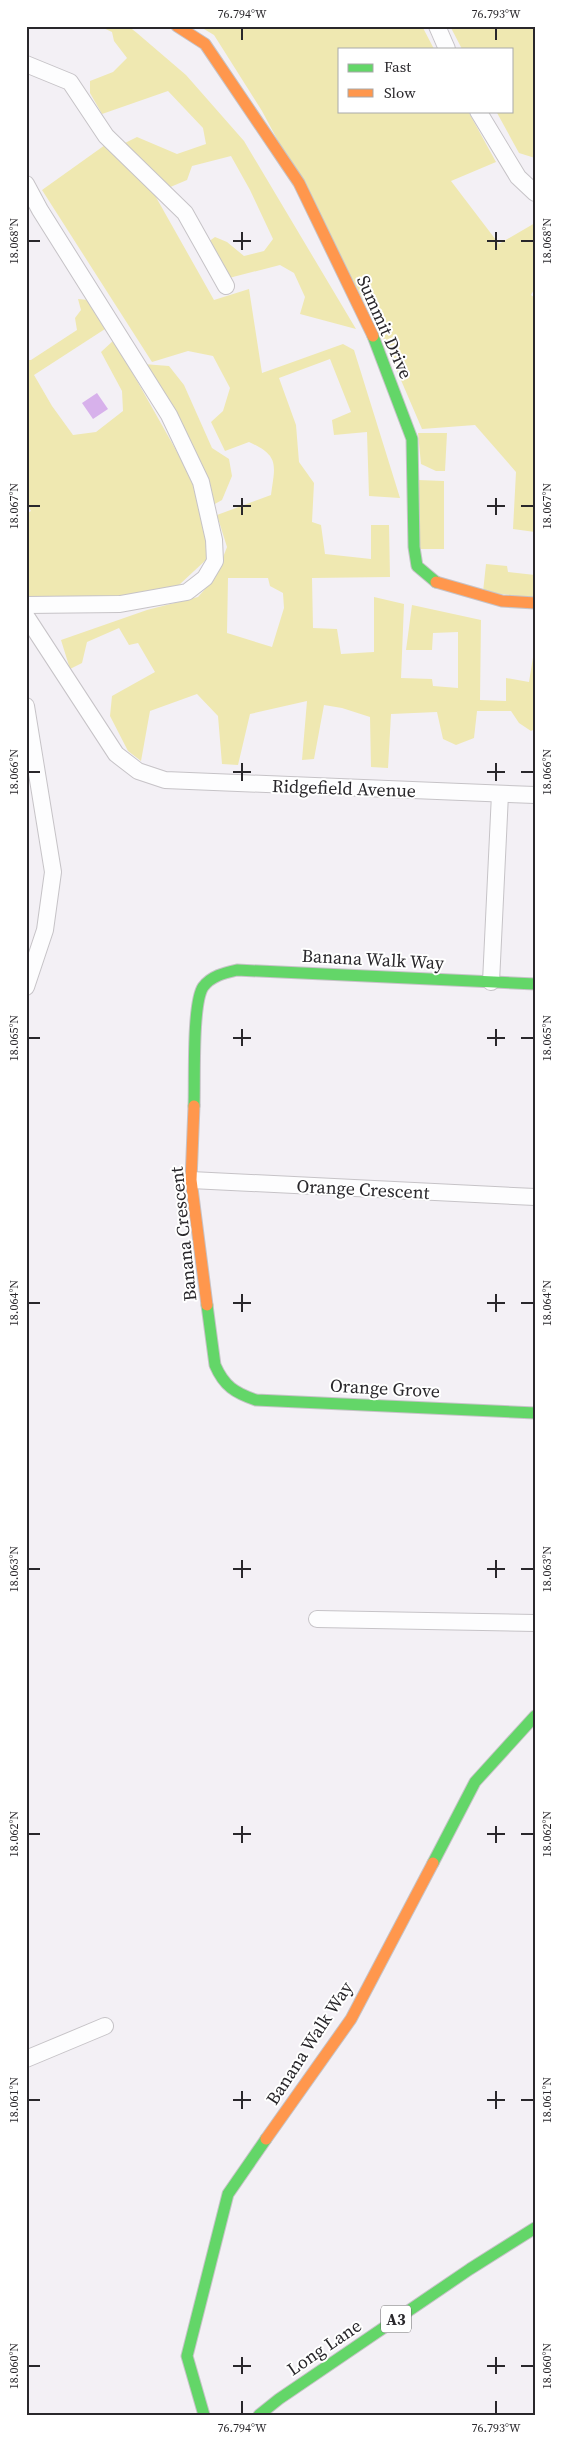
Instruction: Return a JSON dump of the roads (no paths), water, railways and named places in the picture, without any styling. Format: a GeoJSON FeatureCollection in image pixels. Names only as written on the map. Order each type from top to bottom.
{"type":"FeatureCollection","features":[{"type":"Feature","properties":{"kind":"street","name":"Summit Drive"},"geometry":{"type":"LineString","coordinates":[[177,26],[205,44],[299,183],[376,342],[412,439],[414,547],[417,566],[434,582],[502,601],[535,603]]}},
{"type":"Feature","properties":{"kind":"street"},"geometry":{"type":"LineString","coordinates":[[437,26],[447,48]]}},
{"type":"Feature","properties":{"kind":"street"},"geometry":{"type":"LineString","coordinates":[[26,64],[70,82],[106,136],[185,213],[226,286]]}},
{"type":"Feature","properties":{"kind":"street"},"geometry":{"type":"LineString","coordinates":[[479,112],[518,177],[535,193]]}},
{"type":"Feature","properties":{"kind":"street"},"geometry":{"type":"LineString","coordinates":[[518,177],[535,181]]}},
{"type":"Feature","properties":{"kind":"street"},"geometry":{"type":"LineString","coordinates":[[26,184],[40,210],[169,415],[201,482],[214,540],[215,561],[205,578],[187,592],[120,604],[26,605]]}},
{"type":"Feature","properties":{"kind":"street","name":"Ridgefield Avenue"},"geometry":{"type":"LineString","coordinates":[[26,616],[116,754],[138,771],[164,780],[535,795]]}},
{"type":"Feature","properties":{"kind":"street"},"geometry":{"type":"LineString","coordinates":[[26,706],[54,872],[45,930],[26,987]]}},
{"type":"Feature","properties":{"kind":"street"},"geometry":{"type":"LineString","coordinates":[[491,982],[500,794]]}},
{"type":"Feature","properties":{"kind":"street","name":"Banana Walk Way"},"geometry":{"type":"LineString","coordinates":[[210,978],[237,970],[535,984]]}},
{"type":"Feature","properties":{"kind":"street","name":"Banana Crescent"},"geometry":{"type":"LineString","coordinates":[[210,978],[201,988],[198,999],[191,1180],[215,1365],[220,1380],[234,1393]]}},
{"type":"Feature","properties":{"kind":"street","name":"Orange Crescent"},"geometry":{"type":"LineString","coordinates":[[191,1180],[535,1197]]}},
{"type":"Feature","properties":{"kind":"street","name":"Orange Grove"},"geometry":{"type":"LineString","coordinates":[[234,1393],[256,1400],[535,1413]]}},
{"type":"Feature","properties":{"kind":"street"},"geometry":{"type":"LineString","coordinates":[[317,1619],[535,1623]]}},
{"type":"Feature","properties":{"kind":"street","name":"Banana Walk Way"},"geometry":{"type":"LineString","coordinates":[[204,2415],[187,2356],[228,2194],[351,2019],[475,1782],[535,1716]]}},
{"type":"Feature","properties":{"kind":"street"},"geometry":{"type":"LineString","coordinates":[[26,2059],[105,2026]]}},
{"type":"Feature","properties":{"kind":"street","name":"Long Lane"},"geometry":{"type":"LineString","coordinates":[[259,2415],[279,2399],[462,2274],[535,2228]]}}]}
